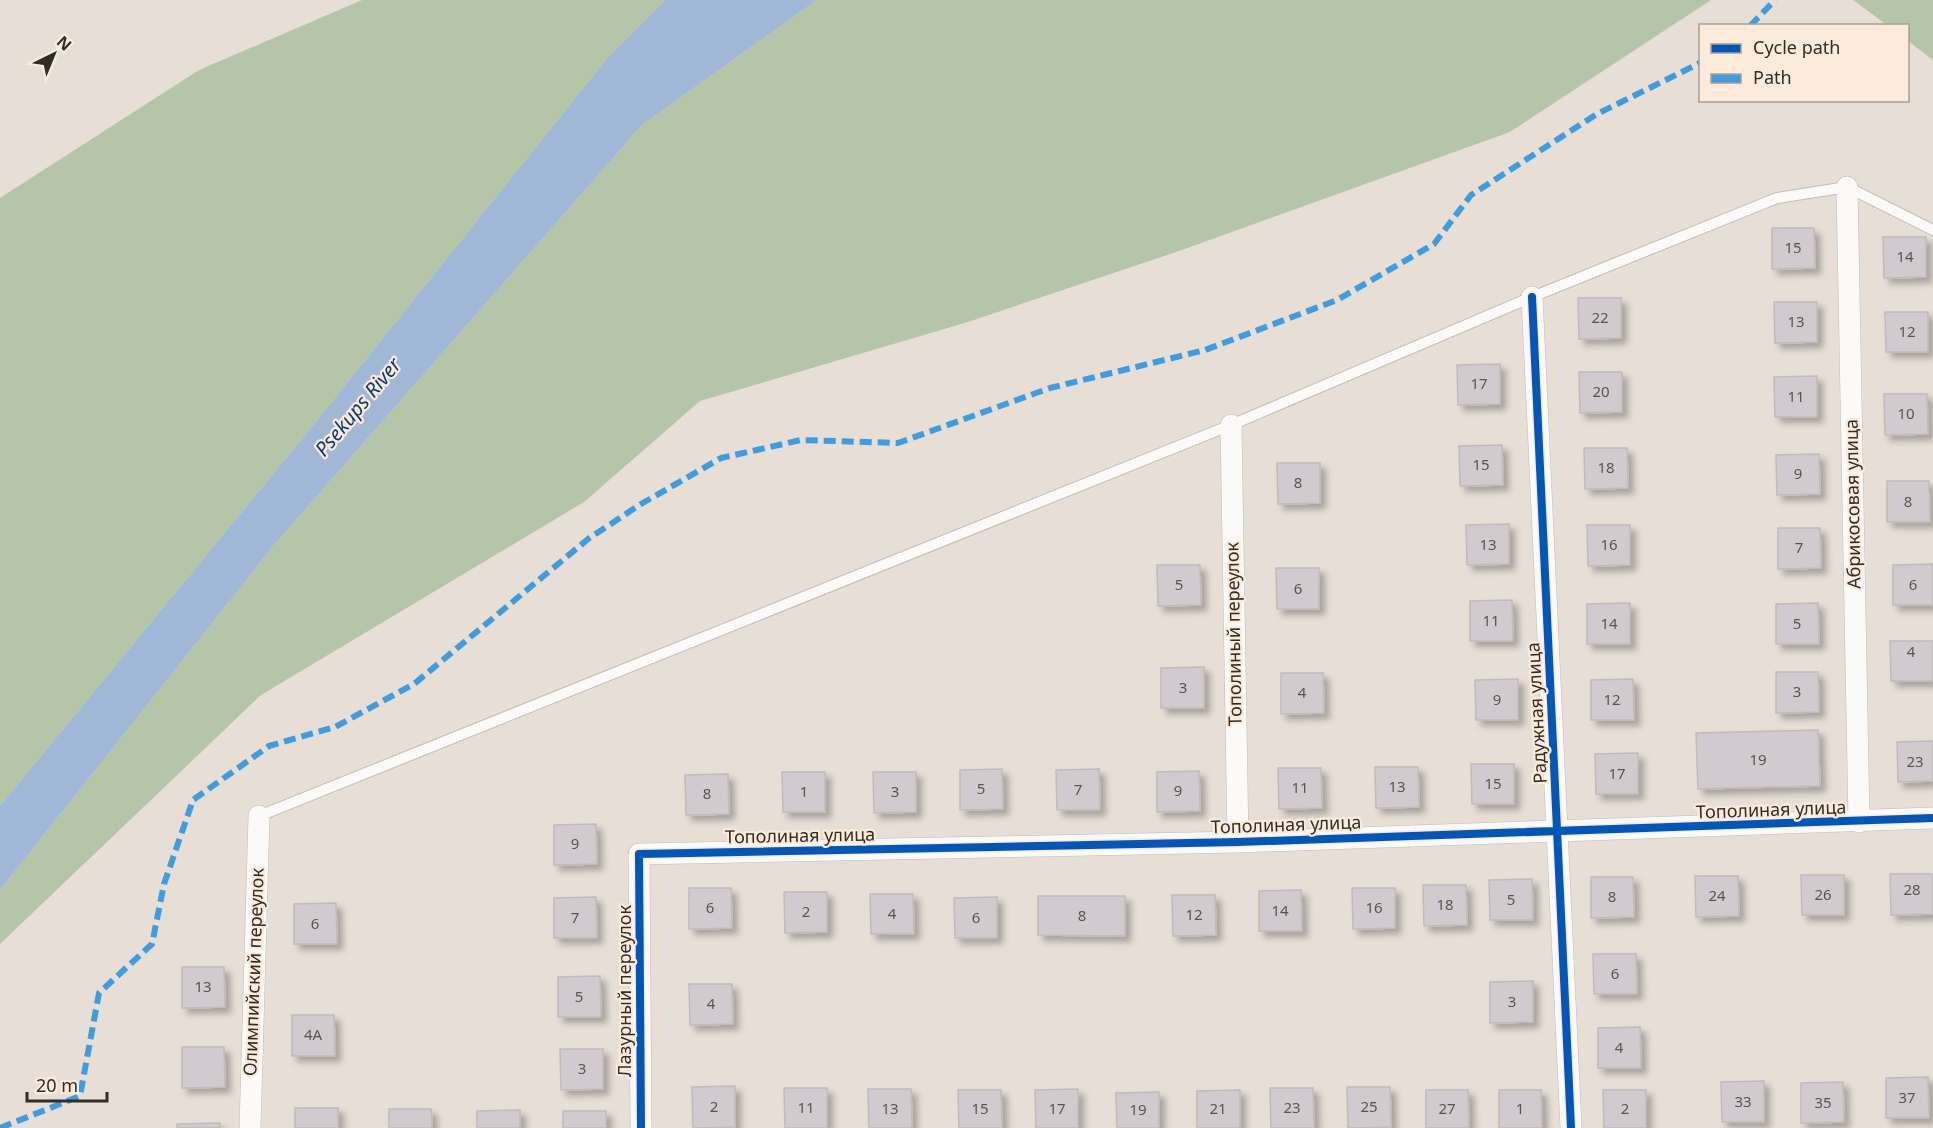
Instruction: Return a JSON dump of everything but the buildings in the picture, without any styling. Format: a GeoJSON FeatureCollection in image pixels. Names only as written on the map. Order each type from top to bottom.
{"type":"FeatureCollection","features":[{"type":"Feature","properties":{"kind":"street","name":"Абрикосовая улица"},"geometry":{"type":"LineString","coordinates":[[1847,187],[1859,822]]}},
{"type":"Feature","properties":{"kind":"street","name":"Радужная улица"},"geometry":{"type":"LineString","coordinates":[[1532,297],[1572,1128]]}},
{"type":"Feature","properties":{"kind":"street","name":"Тополиный переулок"},"geometry":{"type":"LineString","coordinates":[[1231,425],[1238,842]]}},
{"type":"Feature","properties":{"kind":"street","name":"Олимпийский переулок"},"geometry":{"type":"LineString","coordinates":[[250,1128],[259,816]]}},
{"type":"Feature","properties":{"kind":"street","name":"Тополиная улица"},"geometry":{"type":"LineString","coordinates":[[639,854],[1238,842],[1933,818]]}},
{"type":"Feature","properties":{"kind":"street","name":"Лазурный переулок"},"geometry":{"type":"LineString","coordinates":[[639,854],[641,1128]]}},
{"type":"Feature","properties":{"kind":"lane"},"geometry":{"type":"LineString","coordinates":[[259,816],[1231,425],[1532,297],[1777,198],[1847,187],[1933,230]]}},
{"type":"Feature","properties":{"kind":"green space"},"geometry":{"type":"Polygon","coordinates":[[[362,0],[665,0],[609,56],[306,434],[0,806],[0,198],[199,70],[362,0]]]}},
{"type":"Feature","properties":{"kind":"green space"},"geometry":{"type":"Polygon","coordinates":[[[817,0],[1711,0],[1510,132],[1179,251],[968,322],[700,401],[584,502],[261,695],[0,944],[0,890],[274,545],[642,125],[817,0]]]}},
{"type":"Feature","properties":{"kind":"green space"},"geometry":{"type":"Polygon","coordinates":[[[1853,0],[1933,0],[1933,60],[1909,42],[1909,24],[1886,24],[1853,0]]]}},
{"type":"Feature","properties":{"kind":"water","name":"Psekups River"},"geometry":{"type":"Polygon","coordinates":[[[665,0],[817,0],[642,125],[274,545],[0,890],[0,806],[306,434],[609,56],[665,0]]]}},
{"type":"Feature","properties":{"kind":"marked path"},"geometry":{"type":"LineString","coordinates":[[1752,24],[1775,0]]}},
{"type":"Feature","properties":{"kind":"marked path"},"geometry":{"type":"LineString","coordinates":[[0,1128],[80,1096],[99,993],[152,944],[164,884],[193,800],[269,746],[335,727],[414,684],[588,539],[641,504],[721,458],[801,440],[898,443],[1050,388],[1205,350],[1337,300],[1434,244],[1471,195],[1597,114],[1699,63]]}},
{"type":"Feature","properties":{"kind":"cycle path"},"geometry":{"type":"LineString","coordinates":[[1532,297],[1571,1128]]}},
{"type":"Feature","properties":{"kind":"cycle path"},"geometry":{"type":"LineString","coordinates":[[641,1128],[639,854],[1238,842],[1933,818]]}}]}
